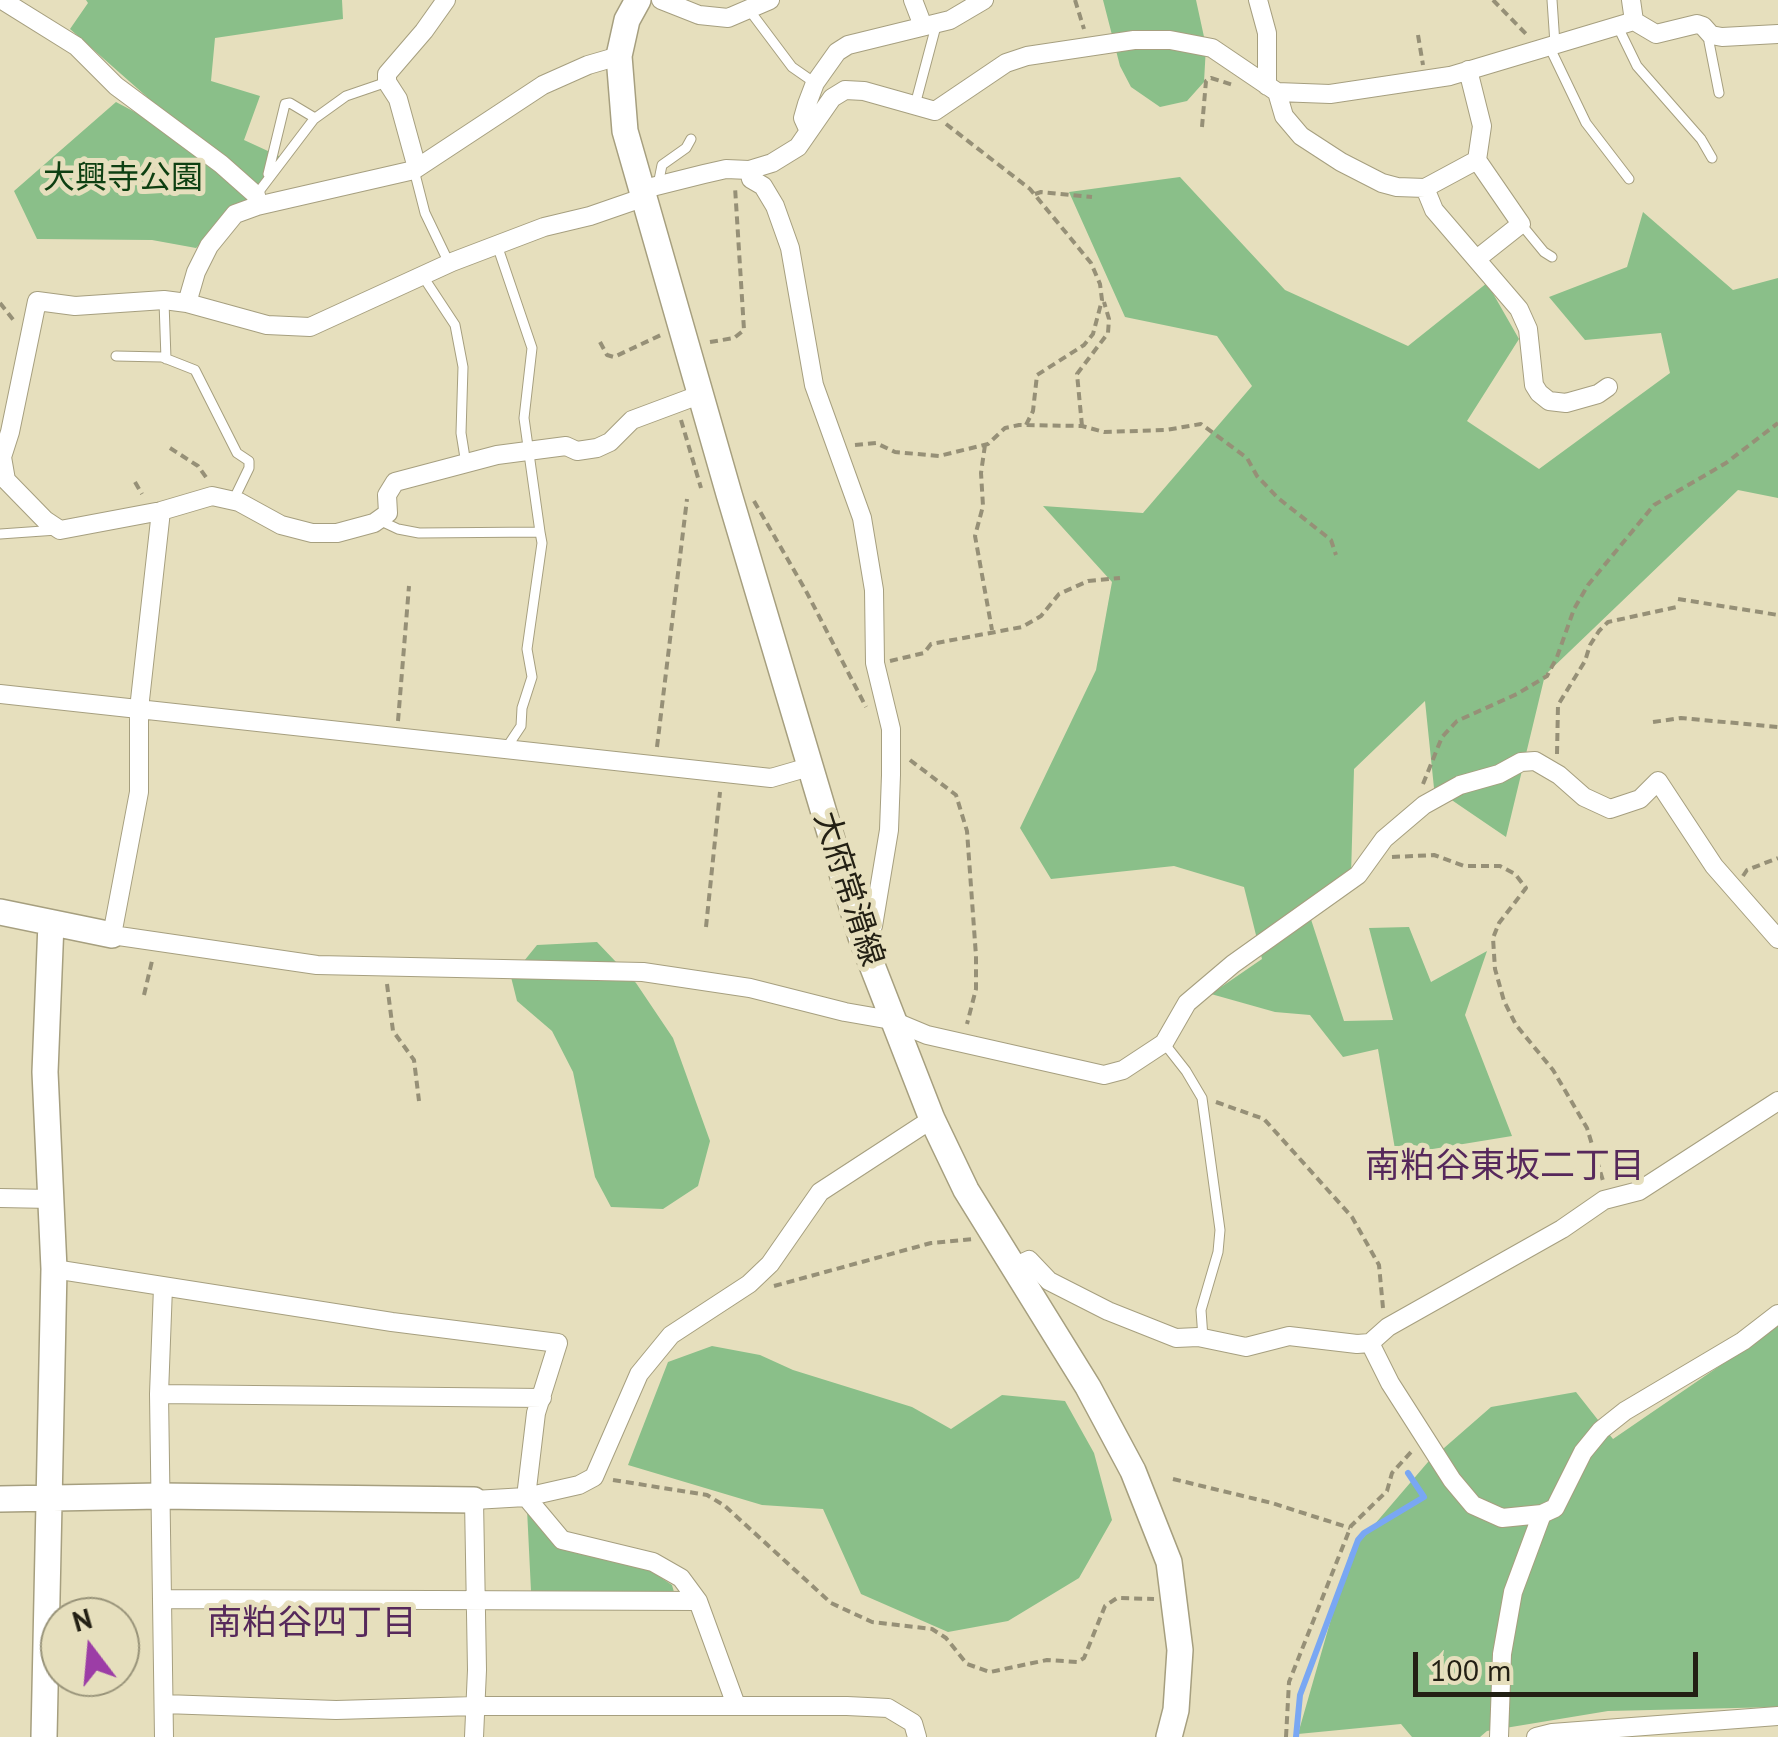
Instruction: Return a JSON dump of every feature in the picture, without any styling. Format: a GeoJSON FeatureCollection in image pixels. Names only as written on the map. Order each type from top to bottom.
{"type":"FeatureCollection","features":[{"type":"Feature","properties":{"kind":"main road","name":"大府常滑線"},"geometry":{"type":"LineString","coordinates":[[638,0],[627,20],[619,56],[625,131],[647,191],[683,337],[688,399],[891,1020],[966,1190],[1088,1387],[1133,1470],[1169,1562],[1180,1650],[1170,1737]]}},
{"type":"Feature","properties":{"kind":"main road"},"geometry":{"type":"LineString","coordinates":[[0,912],[112,934]]}},
{"type":"Feature","properties":{"kind":"main road"},"geometry":{"type":"LineString","coordinates":[[44,1737],[54,1269],[45,1072],[50,922]]}},
{"type":"Feature","properties":{"kind":"main road"},"geometry":{"type":"LineString","coordinates":[[0,1499],[160,1496],[474,1500]]}},
{"type":"Feature","properties":{"kind":"street"},"geometry":{"type":"LineString","coordinates":[[415,169],[398,99],[387,82],[392,65],[446,0]]}},
{"type":"Feature","properties":{"kind":"street"},"geometry":{"type":"LineString","coordinates":[[661,0],[699,15],[728,18],[770,0]]}},
{"type":"Feature","properties":{"kind":"street"},"geometry":{"type":"LineString","coordinates":[[913,0],[930,25]]}},
{"type":"Feature","properties":{"kind":"street"},"geometry":{"type":"LineString","coordinates":[[808,130],[803,118],[815,83],[837,52],[970,11],[984,0]]}},
{"type":"Feature","properties":{"kind":"street"},"geometry":{"type":"LineString","coordinates":[[1258,0],[1267,33],[1272,89],[1284,116],[1300,136],[1382,183],[1397,187],[1425,188],[1477,160]]}},
{"type":"Feature","properties":{"kind":"street"},"geometry":{"type":"LineString","coordinates":[[1626,24],[1631,0]]}},
{"type":"Feature","properties":{"kind":"street"},"geometry":{"type":"LineString","coordinates":[[2,3],[57,31],[116,86],[221,164],[257,200]]}},
{"type":"Feature","properties":{"kind":"street"},"geometry":{"type":"LineString","coordinates":[[688,399],[632,420],[610,442],[597,448],[578,450],[566,446],[531,451],[395,482],[387,495],[388,514],[337,533],[312,533],[281,526],[233,501],[212,496],[161,511],[60,530],[6,480],[1,457],[10,432],[36,300],[76,306],[164,300],[267,325],[310,327],[496,245],[647,191],[704,174],[743,170],[786,156],[798,147],[832,98],[846,90],[864,91],[935,111],[1006,63],[1134,40],[1170,40],[1212,48],[1272,89],[1330,94],[1468,70],[1626,24],[1656,34],[1696,24],[1711,36],[1778,34]]}},
{"type":"Feature","properties":{"kind":"street"},"geometry":{"type":"LineString","coordinates":[[188,303],[196,272],[221,229],[257,200],[415,169],[543,86],[588,65],[619,56]]}},
{"type":"Feature","properties":{"kind":"street"},"geometry":{"type":"LineString","coordinates":[[1468,70],[1482,126],[1477,160],[1520,224],[1478,258]]}},
{"type":"Feature","properties":{"kind":"street"},"geometry":{"type":"LineString","coordinates":[[743,170],[763,186],[776,206],[790,248],[814,385],[862,518],[874,590],[875,662],[891,728],[888,830],[873,926],[861,937]]}},
{"type":"Feature","properties":{"kind":"street"},"geometry":{"type":"LineString","coordinates":[[1425,188],[1434,210],[1478,258],[1524,318],[1534,385],[1539,392],[1549,401],[1566,403],[1608,387]]}},
{"type":"Feature","properties":{"kind":"street"},"geometry":{"type":"LineString","coordinates":[[161,511],[139,709],[138,792],[112,934],[317,964],[644,972],[750,988],[891,1020],[926,1035],[1104,1075],[1138,1062],[1164,1042],[1187,1003],[1233,964],[1358,875],[1384,840],[1430,802],[1460,786],[1535,760],[1584,797],[1610,810],[1640,799],[1658,781],[1714,866],[1778,939]]}},
{"type":"Feature","properties":{"kind":"street"},"geometry":{"type":"LineString","coordinates":[[0,694],[722,774],[771,778],[809,766]]}},
{"type":"Feature","properties":{"kind":"street"},"geometry":{"type":"LineString","coordinates":[[1014,1267],[1029,1260],[1049,1281],[1108,1311],[1176,1338],[1203,1338],[1246,1347],[1289,1336],[1370,1342],[1388,1327],[1610,1198],[1639,1191],[1778,1102]]}},
{"type":"Feature","properties":{"kind":"street"},"geometry":{"type":"LineString","coordinates":[[474,1737],[474,1500],[526,1498],[579,1485],[594,1477],[639,1374],[671,1335],[750,1284],[770,1264],[820,1192],[932,1119]]}},
{"type":"Feature","properties":{"kind":"street"},"geometry":{"type":"LineString","coordinates":[[0,1198],[51,1199]]}},
{"type":"Feature","properties":{"kind":"street"},"geometry":{"type":"LineString","coordinates":[[54,1269],[558,1344],[536,1413],[526,1498],[562,1540],[653,1562],[681,1578],[698,1601],[736,1705]]}},
{"type":"Feature","properties":{"kind":"street"},"geometry":{"type":"LineString","coordinates":[[164,1287],[159,1394],[164,1737]]}},
{"type":"Feature","properties":{"kind":"street"},"geometry":{"type":"LineString","coordinates":[[1370,1342],[1452,1480],[1473,1504],[1502,1518],[1542,1514],[1555,1508],[1583,1452],[1601,1430],[1743,1341],[1778,1314]]}},
{"type":"Feature","properties":{"kind":"street"},"geometry":{"type":"LineString","coordinates":[[159,1394],[542,1398]]}},
{"type":"Feature","properties":{"kind":"street"},"geometry":{"type":"LineString","coordinates":[[1499,1737],[1502,1654],[1513,1592],[1542,1514]]}},
{"type":"Feature","properties":{"kind":"street"},"geometry":{"type":"LineString","coordinates":[[164,1599],[698,1601]]}},
{"type":"Feature","properties":{"kind":"street"},"geometry":{"type":"LineString","coordinates":[[164,1704],[336,1710],[736,1705],[888,1708],[913,1722],[917,1737]]}},
{"type":"Feature","properties":{"kind":"street"},"geometry":{"type":"LineString","coordinates":[[1536,1737],[1778,1716]]}},
{"type":"Feature","properties":{"kind":"lane"},"geometry":{"type":"LineString","coordinates":[[1552,0],[1547,47],[1586,123],[1629,179]]}},
{"type":"Feature","properties":{"kind":"lane"},"geometry":{"type":"LineString","coordinates":[[750,10],[792,67],[815,83]]}},
{"type":"Feature","properties":{"kind":"lane"},"geometry":{"type":"LineString","coordinates":[[1626,24],[1637,66],[1701,139],[1712,158]]}},
{"type":"Feature","properties":{"kind":"lane"},"geometry":{"type":"LineString","coordinates":[[915,105],[930,25]]}},
{"type":"Feature","properties":{"kind":"lane"},"geometry":{"type":"LineString","coordinates":[[1711,36],[1708,42],[1720,93]]}},
{"type":"Feature","properties":{"kind":"lane"},"geometry":{"type":"LineString","coordinates":[[268,176],[315,118],[346,96],[387,82]]}},
{"type":"Feature","properties":{"kind":"lane"},"geometry":{"type":"LineString","coordinates":[[257,200],[268,176],[285,104],[290,103],[315,118]]}},
{"type":"Feature","properties":{"kind":"lane"},"geometry":{"type":"LineString","coordinates":[[647,191],[662,166],[686,148],[691,138]]}},
{"type":"Feature","properties":{"kind":"lane"},"geometry":{"type":"LineString","coordinates":[[415,169],[425,212],[449,263]]}},
{"type":"Feature","properties":{"kind":"lane"},"geometry":{"type":"LineString","coordinates":[[1520,224],[1552,257]]}},
{"type":"Feature","properties":{"kind":"lane"},"geometry":{"type":"LineString","coordinates":[[496,245],[532,348],[524,418],[542,542],[527,649],[532,677],[520,726],[507,744],[507,751]]}},
{"type":"Feature","properties":{"kind":"lane"},"geometry":{"type":"LineString","coordinates":[[422,275],[455,326],[463,367],[461,433],[466,464]]}},
{"type":"Feature","properties":{"kind":"lane"},"geometry":{"type":"LineString","coordinates":[[164,300],[166,359]]}},
{"type":"Feature","properties":{"kind":"lane"},"geometry":{"type":"LineString","coordinates":[[116,356],[166,359],[194,370],[238,454],[250,461],[233,501]]}},
{"type":"Feature","properties":{"kind":"lane"},"geometry":{"type":"LineString","coordinates":[[379,519],[398,529],[419,532],[540,532]]}},
{"type":"Feature","properties":{"kind":"lane"},"geometry":{"type":"LineString","coordinates":[[0,534],[60,530]]}},
{"type":"Feature","properties":{"kind":"lane"},"geometry":{"type":"LineString","coordinates":[[1164,1042],[1202,1098],[1220,1230],[1218,1252],[1200,1310],[1203,1338]]}},
{"type":"Feature","properties":{"kind":"path"},"geometry":{"type":"LineString","coordinates":[[1075,0],[1090,47]]}},
{"type":"Feature","properties":{"kind":"path"},"geometry":{"type":"LineString","coordinates":[[1493,0],[1533,40],[1547,47]]}},
{"type":"Feature","properties":{"kind":"path"},"geometry":{"type":"LineString","coordinates":[[1418,35],[1426,79]]}},
{"type":"Feature","properties":{"kind":"path"},"geometry":{"type":"LineString","coordinates":[[1202,127],[1206,81],[1211,78],[1252,91],[1272,89]]}},
{"type":"Feature","properties":{"kind":"path"},"geometry":{"type":"LineString","coordinates":[[935,111],[952,130],[1035,194],[1091,263],[1109,318],[1108,333],[1077,374],[1082,426]]}},
{"type":"Feature","properties":{"kind":"path"},"geometry":{"type":"LineString","coordinates":[[600,342],[607,354],[614,356],[683,337],[734,338],[744,330],[736,232],[743,170]]}},
{"type":"Feature","properties":{"kind":"path"},"geometry":{"type":"LineString","coordinates":[[1035,194],[1092,197]]}},
{"type":"Feature","properties":{"kind":"path"},"geometry":{"type":"LineString","coordinates":[[1026,425],[1033,411],[1037,375],[1084,345],[1093,334],[1102,300]]}},
{"type":"Feature","properties":{"kind":"path"},"geometry":{"type":"LineString","coordinates":[[0,302],[15,322]]}},
{"type":"Feature","properties":{"kind":"path"},"geometry":{"type":"LineString","coordinates":[[688,399],[701,488]]}},
{"type":"Feature","properties":{"kind":"path"},"geometry":{"type":"LineString","coordinates":[[1430,802],[1422,788],[1442,737],[1470,713],[1517,694],[1547,676],[1588,584],[1638,522],[1654,505],[1726,463],[1778,423]]}},
{"type":"Feature","properties":{"kind":"path"},"geometry":{"type":"LineString","coordinates":[[836,449],[876,443],[895,452],[939,456],[985,445],[1005,428],[1026,425],[1082,426],[1104,432],[1166,430],[1201,424],[1247,458],[1256,476],[1278,498],[1331,540],[1336,555]]}},
{"type":"Feature","properties":{"kind":"path"},"geometry":{"type":"LineString","coordinates":[[985,445],[981,473],[984,506],[975,536],[992,630]]}},
{"type":"Feature","properties":{"kind":"path"},"geometry":{"type":"LineString","coordinates":[[170,448],[198,466],[213,486],[212,496]]}},
{"type":"Feature","properties":{"kind":"path"},"geometry":{"type":"LineString","coordinates":[[655,766],[687,499]]}},
{"type":"Feature","properties":{"kind":"path"},"geometry":{"type":"LineString","coordinates":[[875,662],[924,653],[931,644],[1022,627],[1035,621],[1058,594],[1088,581],[1120,578]]}},
{"type":"Feature","properties":{"kind":"path"},"geometry":{"type":"LineString","coordinates":[[397,737],[409,586]]}},
{"type":"Feature","properties":{"kind":"path"},"geometry":{"type":"LineString","coordinates":[[1678,599],[1778,615]]}},
{"type":"Feature","properties":{"kind":"path"},"geometry":{"type":"LineString","coordinates":[[1556,774],[1558,705],[1586,661],[1598,630],[1608,622],[1676,607]]}},
{"type":"Feature","properties":{"kind":"path"},"geometry":{"type":"LineString","coordinates":[[1653,722],[1681,718],[1778,727]]}},
{"type":"Feature","properties":{"kind":"path"},"geometry":{"type":"LineString","coordinates":[[706,927],[722,774]]}},
{"type":"Feature","properties":{"kind":"path"},"geometry":{"type":"LineString","coordinates":[[1370,858],[1434,855],[1464,866],[1500,866],[1516,874],[1526,888],[1499,923],[1493,938],[1504,1000],[1516,1025],[1554,1070],[1587,1128],[1610,1198]]}},
{"type":"Feature","properties":{"kind":"path"},"geometry":{"type":"LineString","coordinates":[[1747,903],[1743,876],[1747,870],[1778,858]]}},
{"type":"Feature","properties":{"kind":"path"},"geometry":{"type":"LineString","coordinates":[[144,995],[156,941]]}},
{"type":"Feature","properties":{"kind":"path"},"geometry":{"type":"LineString","coordinates":[[383,966],[394,1031],[414,1060],[419,1101]]}},
{"type":"Feature","properties":{"kind":"path"},"geometry":{"type":"LineString","coordinates":[[1202,1098],[1264,1119],[1352,1218],[1379,1264],[1388,1327]]}},
{"type":"Feature","properties":{"kind":"path"},"geometry":{"type":"LineString","coordinates":[[750,1284],[775,1286],[932,1243],[978,1239],[993,1233]]}},
{"type":"Feature","properties":{"kind":"path"},"geometry":{"type":"LineString","coordinates":[[1286,1737],[1289,1682],[1350,1528],[1387,1491],[1392,1473],[1406,1460],[1422,1433]]}},
{"type":"Feature","properties":{"kind":"path"},"geometry":{"type":"LineString","coordinates":[[594,1477],[707,1495],[725,1506],[832,1604],[872,1622],[932,1629],[946,1638],[967,1664],[990,1672],[1048,1660],[1077,1662],[1084,1658],[1105,1606],[1118,1598],[1174,1600]]}},
{"type":"Feature","properties":{"kind":"path"},"geometry":{"type":"LineString","coordinates":[[1173,1479],[1272,1503],[1350,1528]]}},
{"type":"Feature","properties":{"kind":"green space","name":"大興寺公園"},"geometry":{"type":"Polygon","coordinates":[[[86,0],[342,0],[343,19],[215,38],[211,81],[260,96],[244,140],[281,157],[252,195],[196,248],[152,240],[37,239],[14,191],[116,102],[148,119],[207,165],[214,156],[70,29],[88,3],[86,0]]]}},
{"type":"Feature","properties":{"kind":"green space"},"geometry":{"type":"Polygon","coordinates":[[[1103,0],[1196,0],[1206,46],[1204,82],[1187,101],[1160,107],[1131,87],[1120,66],[1103,0]]]}},
{"type":"Feature","properties":{"kind":"green space"},"geometry":{"type":"Polygon","coordinates":[[[1180,177],[1285,290],[1408,346],[1487,283],[1519,339],[1467,421],[1539,469],[1670,373],[1661,333],[1585,340],[1549,297],[1627,267],[1643,212],[1733,290],[1778,278],[1778,498],[1738,490],[1545,675],[1506,837],[1434,788],[1425,701],[1354,769],[1351,876],[1306,904],[1344,1021],[1393,1020],[1369,928],[1409,927],[1431,982],[1487,951],[1465,1015],[1512,1136],[1396,1155],[1378,1049],[1343,1057],[1310,1015],[1275,1012],[1211,994],[1262,959],[1244,887],[1174,866],[1051,879],[1020,828],[1096,670],[1112,582],[1043,506],[1143,513],[1252,386],[1217,336],[1125,317],[1069,192],[1180,177]]]}},
{"type":"Feature","properties":{"kind":"green space"},"geometry":{"type":"Polygon","coordinates":[[[597,942],[636,983],[673,1038],[710,1141],[698,1186],[663,1209],[611,1207],[595,1177],[573,1072],[552,1031],[517,1001],[511,977],[537,945],[597,942]]]}},
{"type":"Feature","properties":{"kind":"green space"},"geometry":{"type":"Polygon","coordinates":[[[1778,1326],[1778,1707],[1608,1711],[1487,1731],[1480,1737],[1412,1737],[1401,1724],[1298,1734],[1350,1553],[1428,1462],[1491,1407],[1576,1392],[1613,1439],[1778,1326]]]}},
{"type":"Feature","properties":{"kind":"green space"},"geometry":{"type":"Polygon","coordinates":[[[712,1346],[760,1355],[793,1370],[912,1407],[951,1429],[1002,1395],[1065,1401],[1094,1453],[1112,1520],[1079,1578],[1008,1621],[948,1632],[861,1594],[823,1509],[762,1505],[628,1465],[668,1362],[712,1346]]]}},
{"type":"Feature","properties":{"kind":"green space"},"geometry":{"type":"Polygon","coordinates":[[[527,1509],[538,1523],[648,1569],[672,1585],[674,1592],[531,1591],[527,1509]]]}},
{"type":"Feature","properties":{"kind":"waterway"},"geometry":{"type":"LineString","coordinates":[[1296,1737],[1300,1695],[1358,1540],[1424,1497],[1408,1473]]}},
{"type":"Feature","properties":{"kind":"district","name":"南粕谷東坂二丁目"},"geometry":{"type":"Point","coordinates":[1505,1167]}},
{"type":"Feature","properties":{"kind":"district","name":"南粕谷四丁目"},"geometry":{"type":"Point","coordinates":[312,1624]}}]}
